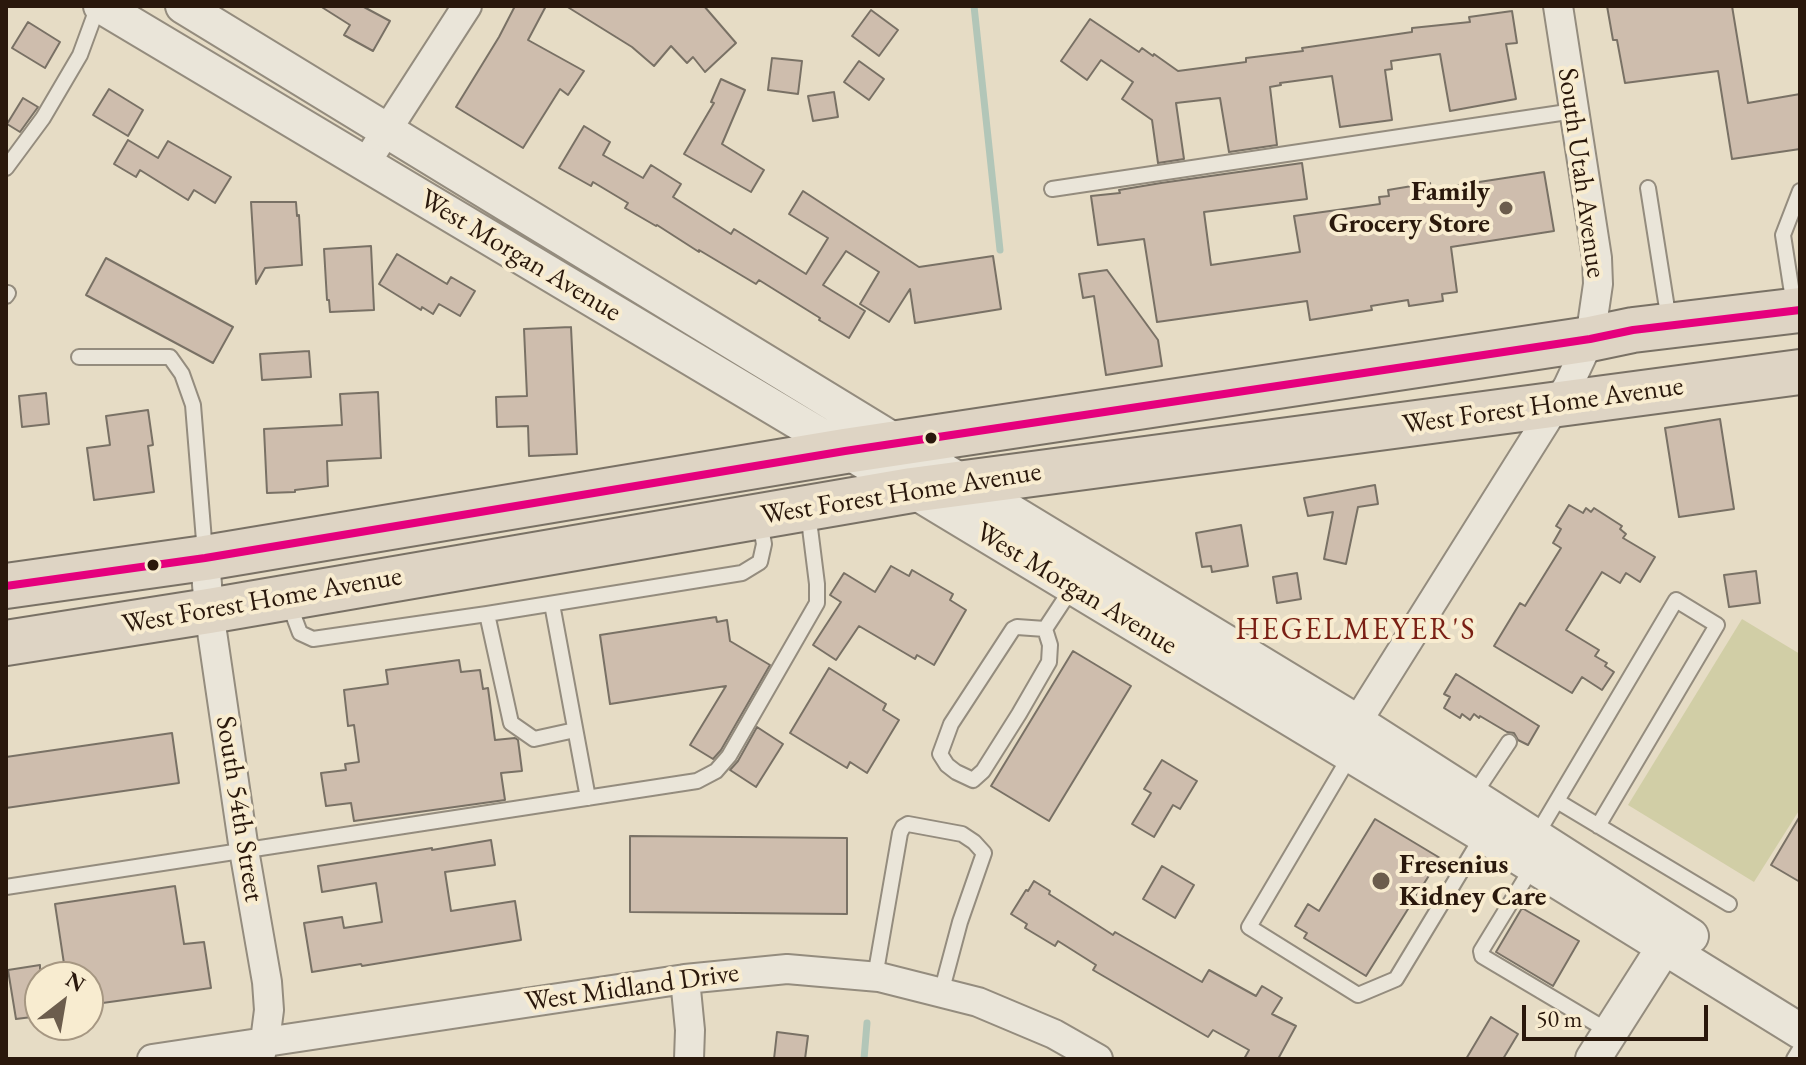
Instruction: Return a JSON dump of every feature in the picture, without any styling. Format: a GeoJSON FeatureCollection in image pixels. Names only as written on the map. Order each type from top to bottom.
{"type":"FeatureCollection","features":[{"type":"Feature","properties":{"kind":"main road","name":"West Forest Home Avenue"},"geometry":{"type":"LineString","coordinates":[[6,586],[205,558],[845,451],[1633,330],[1798,310]]}},
{"type":"Feature","properties":{"kind":"main road","name":"West Forest Home Avenue"},"geometry":{"type":"LineString","coordinates":[[6,643],[912,490],[1800,372]]}},
{"type":"Feature","properties":{"kind":"street","name":"West Morgan Avenue"},"geometry":{"type":"LineString","coordinates":[[99,6],[912,490],[1483,835],[1534,851]]}},
{"type":"Feature","properties":{"kind":"street","name":"West Morgan Avenue"},"geometry":{"type":"LineString","coordinates":[[183,6],[1357,722],[1473,796],[1534,851],[1671,937],[1800,1031]]}},
{"type":"Feature","properties":{"kind":"street"},"geometry":{"type":"LineString","coordinates":[[365,164],[467,6]]}},
{"type":"Feature","properties":{"kind":"street","name":"South Utah Avenue"},"geometry":{"type":"LineString","coordinates":[[1357,722],[1555,405],[1590,339],[1597,293],[1597,258],[1558,6]]}},
{"type":"Feature","properties":{"kind":"street","name":"South 54th Street"},"geometry":{"type":"LineString","coordinates":[[205,558],[209,611],[267,982],[269,1010],[262,1050]]}},
{"type":"Feature","properties":{"kind":"street"},"geometry":{"type":"LineString","coordinates":[[1350,755],[1357,722]]}},
{"type":"Feature","properties":{"kind":"street","name":"West Morgan Avenue"},"geometry":{"type":"LineString","coordinates":[[1671,937],[1800,1006]]}},
{"type":"Feature","properties":{"kind":"street"},"geometry":{"type":"LineString","coordinates":[[1602,1046],[1671,937]]}},
{"type":"Feature","properties":{"kind":"street","name":"West Midland Drive"},"geometry":{"type":"LineString","coordinates":[[152,1059],[262,1050],[685,979],[787,969],[875,977],[978,1002],[1054,1034],[1098,1059]]}},
{"type":"Feature","properties":{"kind":"street"},"geometry":{"type":"LineString","coordinates":[[685,979],[690,1030],[689,1059]]}},
{"type":"Feature","properties":{"kind":"lane"},"geometry":{"type":"LineString","coordinates":[[6,168],[43,118],[80,55],[99,6]]}},
{"type":"Feature","properties":{"kind":"lane"},"geometry":{"type":"LineString","coordinates":[[1052,189],[1574,111]]}},
{"type":"Feature","properties":{"kind":"lane"},"geometry":{"type":"LineString","coordinates":[[1648,188],[1669,326]]}},
{"type":"Feature","properties":{"kind":"lane"},"geometry":{"type":"LineString","coordinates":[[1798,310],[1783,235],[1800,191]]}},
{"type":"Feature","properties":{"kind":"lane"},"geometry":{"type":"LineString","coordinates":[[79,357],[170,357],[182,374],[193,405],[205,558]]}},
{"type":"Feature","properties":{"kind":"lane"},"geometry":{"type":"LineString","coordinates":[[6,887],[697,781],[716,771],[729,756],[817,603],[808,508]]}},
{"type":"Feature","properties":{"kind":"lane"},"geometry":{"type":"LineString","coordinates":[[287,597],[300,633],[313,639],[742,573],[760,562],[764,544],[759,516]]}},
{"type":"Feature","properties":{"kind":"lane"},"geometry":{"type":"LineString","coordinates":[[1045,629],[1073,588]]}},
{"type":"Feature","properties":{"kind":"lane"},"geometry":{"type":"LineString","coordinates":[[1598,826],[1717,625],[1676,600],[1557,801],[1481,951],[1482,956],[1602,1046]]}},
{"type":"Feature","properties":{"kind":"lane"},"geometry":{"type":"LineString","coordinates":[[552,604],[588,798]]}},
{"type":"Feature","properties":{"kind":"lane"},"geometry":{"type":"LineString","coordinates":[[487,614],[511,723],[534,739],[575,730]]}},
{"type":"Feature","properties":{"kind":"lane"},"geometry":{"type":"LineString","coordinates":[[1013,629],[1045,629],[1050,645],[1049,662],[1019,714],[983,771],[973,780],[956,772],[940,754],[951,724],[1013,629]]}},
{"type":"Feature","properties":{"kind":"lane"},"geometry":{"type":"LineString","coordinates":[[1473,796],[1509,742]]}},
{"type":"Feature","properties":{"kind":"lane"},"geometry":{"type":"LineString","coordinates":[[1350,755],[1249,927],[1358,995],[1396,979],[1483,835]]}},
{"type":"Feature","properties":{"kind":"lane"},"geometry":{"type":"LineString","coordinates":[[1557,801],[1729,904]]}},
{"type":"Feature","properties":{"kind":"lane"},"geometry":{"type":"LineString","coordinates":[[875,977],[903,827],[908,824],[962,834],[984,853],[960,922],[941,993]]}},
{"type":"Feature","properties":{"kind":"lane"},"geometry":{"type":"LineString","coordinates":[[1794,1059],[1800,1049]]}},
{"type":"Feature","properties":{"kind":"shaded area"},"geometry":{"type":"Polygon","coordinates":[[[1742,619],[1800,654],[1800,809],[1754,882],[1628,805],[1742,619]]]}},
{"type":"Feature","properties":{"kind":"building"},"geometry":{"type":"Polygon","coordinates":[[[320,6],[362,6],[390,21],[373,51],[344,35],[350,25],[320,6]]]}},
{"type":"Feature","properties":{"kind":"building"},"geometry":{"type":"Polygon","coordinates":[[[515,6],[546,6],[528,40],[584,71],[568,95],[560,89],[523,148],[456,107],[515,6]]]}},
{"type":"Feature","properties":{"kind":"building"},"geometry":{"type":"Polygon","coordinates":[[[566,6],[704,6],[736,43],[705,72],[693,57],[687,63],[671,46],[654,66],[632,47],[566,6]]]}},
{"type":"Feature","properties":{"kind":"building"},"geometry":{"type":"Polygon","coordinates":[[[1607,6],[1732,6],[1748,103],[1800,94],[1800,149],[1732,159],[1718,71],[1625,83],[1607,6]]]}},
{"type":"Feature","properties":{"kind":"building"},"geometry":{"type":"Polygon","coordinates":[[[871,10],[898,30],[879,56],[852,36],[871,10]]]}},
{"type":"Feature","properties":{"kind":"building"},"geometry":{"type":"Polygon","coordinates":[[[1512,11],[1517,43],[1506,44],[1516,99],[1450,111],[1440,54],[1391,61],[1392,69],[1385,70],[1392,120],[1340,127],[1332,76],[1280,83],[1270,87],[1277,145],[1229,152],[1220,98],[1176,103],[1184,159],[1158,163],[1152,120],[1122,99],[1133,82],[1101,60],[1087,80],[1061,61],[1090,19],[1139,52],[1142,48],[1178,71],[1412,32],[1412,28],[1470,22],[1469,17],[1512,11]]]}},
{"type":"Feature","properties":{"kind":"building"},"geometry":{"type":"Polygon","coordinates":[[[28,22],[60,42],[45,68],[12,48],[28,22]]]}},
{"type":"Feature","properties":{"kind":"building"},"geometry":{"type":"Polygon","coordinates":[[[772,58],[802,61],[798,94],[768,90],[772,58]]]}},
{"type":"Feature","properties":{"kind":"building"},"geometry":{"type":"Polygon","coordinates":[[[859,61],[884,79],[869,100],[844,82],[859,61]]]}},
{"type":"Feature","properties":{"kind":"building"},"geometry":{"type":"Polygon","coordinates":[[[721,79],[745,90],[722,144],[764,170],[751,192],[684,154],[714,103],[711,102],[721,79]]]}},
{"type":"Feature","properties":{"kind":"building"},"geometry":{"type":"Polygon","coordinates":[[[109,89],[143,110],[128,136],[93,115],[109,89]]]}},
{"type":"Feature","properties":{"kind":"building"},"geometry":{"type":"Polygon","coordinates":[[[834,92],[838,117],[813,121],[808,96],[834,92]]]}},
{"type":"Feature","properties":{"kind":"building"},"geometry":{"type":"Polygon","coordinates":[[[23,98],[38,107],[20,132],[7,124],[23,98]]]}},
{"type":"Feature","properties":{"kind":"building"},"geometry":{"type":"Polygon","coordinates":[[[584,126],[610,142],[603,155],[643,178],[651,165],[681,184],[673,197],[731,234],[734,229],[806,274],[828,238],[789,214],[803,191],[919,267],[993,256],[1001,309],[915,323],[910,289],[889,322],[860,304],[879,272],[846,251],[823,285],[865,311],[849,338],[759,280],[756,284],[625,208],[628,203],[593,182],[591,186],[559,168],[584,126]]]}},
{"type":"Feature","properties":{"kind":"building"},"geometry":{"type":"Polygon","coordinates":[[[128,140],[158,158],[168,141],[231,177],[215,203],[194,190],[188,200],[140,170],[136,177],[114,164],[128,140]]]}},
{"type":"Feature","properties":{"kind":"building"},"geometry":{"type":"Polygon","coordinates":[[[1302,163],[1307,199],[1204,212],[1211,265],[1300,252],[1294,216],[1380,204],[1379,197],[1389,196],[1388,190],[1430,183],[1431,189],[1544,172],[1554,231],[1451,247],[1457,292],[1442,294],[1443,301],[1409,306],[1408,300],[1371,306],[1372,310],[1310,320],[1307,301],[1157,322],[1144,239],[1098,245],[1091,196],[1302,163]]]}},
{"type":"Feature","properties":{"kind":"building"},"geometry":{"type":"Polygon","coordinates":[[[251,202],[296,202],[299,215],[302,265],[265,268],[256,284],[251,202]]]}},
{"type":"Feature","properties":{"kind":"building"},"geometry":{"type":"Polygon","coordinates":[[[371,246],[374,310],[330,312],[324,249],[371,246]]]}},
{"type":"Feature","properties":{"kind":"building"},"geometry":{"type":"Polygon","coordinates":[[[397,254],[447,284],[451,277],[475,291],[460,316],[439,304],[433,314],[422,307],[421,310],[379,284],[397,254]]]}},
{"type":"Feature","properties":{"kind":"building"},"geometry":{"type":"Polygon","coordinates":[[[106,258],[233,327],[213,363],[86,295],[106,258]]]}},
{"type":"Feature","properties":{"kind":"building"},"geometry":{"type":"Polygon","coordinates":[[[1107,270],[1158,340],[1162,366],[1106,375],[1094,296],[1083,298],[1079,274],[1107,270]]]}},
{"type":"Feature","properties":{"kind":"building"},"geometry":{"type":"Polygon","coordinates":[[[571,327],[577,454],[529,456],[528,426],[497,427],[496,397],[527,396],[524,329],[571,327]]]}},
{"type":"Feature","properties":{"kind":"building"},"geometry":{"type":"Polygon","coordinates":[[[309,351],[311,377],[262,380],[260,354],[309,351]]]}},
{"type":"Feature","properties":{"kind":"building"},"geometry":{"type":"Polygon","coordinates":[[[378,392],[381,458],[327,461],[328,486],[267,493],[264,429],[342,425],[340,394],[378,392]]]}},
{"type":"Feature","properties":{"kind":"building"},"geometry":{"type":"Polygon","coordinates":[[[46,393],[49,424],[22,427],[19,396],[46,393]]]}},
{"type":"Feature","properties":{"kind":"building"},"geometry":{"type":"Polygon","coordinates":[[[148,410],[153,445],[148,446],[154,492],[94,500],[87,448],[110,445],[106,416],[148,410]]]}},
{"type":"Feature","properties":{"kind":"building"},"geometry":{"type":"Polygon","coordinates":[[[1720,419],[1734,509],[1679,517],[1665,428],[1720,419]]]}},
{"type":"Feature","properties":{"kind":"building"},"geometry":{"type":"Polygon","coordinates":[[[1375,485],[1378,504],[1358,507],[1346,564],[1324,559],[1333,512],[1308,516],[1304,498],[1375,485]]]}},
{"type":"Feature","properties":{"kind":"building"},"geometry":{"type":"Polygon","coordinates":[[[1569,505],[1583,513],[1586,508],[1591,512],[1594,508],[1622,526],[1620,529],[1626,534],[1623,538],[1655,557],[1640,582],[1626,573],[1620,583],[1602,572],[1566,630],[1599,650],[1595,656],[1614,672],[1602,690],[1582,677],[1572,693],[1494,646],[1520,603],[1525,606],[1561,548],[1553,543],[1561,529],[1556,526],[1569,505]]]}},
{"type":"Feature","properties":{"kind":"building"},"geometry":{"type":"Polygon","coordinates":[[[1241,525],[1248,566],[1212,572],[1211,566],[1202,567],[1196,533],[1241,525]]]}},
{"type":"Feature","properties":{"kind":"building"},"geometry":{"type":"Polygon","coordinates":[[[891,566],[909,576],[912,570],[953,594],[950,600],[966,610],[934,665],[917,655],[915,659],[859,626],[836,660],[813,645],[841,602],[830,595],[844,573],[875,592],[891,566]]]}},
{"type":"Feature","properties":{"kind":"building"},"geometry":{"type":"Polygon","coordinates":[[[1756,571],[1760,603],[1729,607],[1724,575],[1756,571]]]}},
{"type":"Feature","properties":{"kind":"building"},"geometry":{"type":"Polygon","coordinates":[[[1297,573],[1301,599],[1277,603],[1273,577],[1297,573]]]}},
{"type":"Feature","properties":{"kind":"building"},"geometry":{"type":"Polygon","coordinates":[[[716,617],[717,622],[727,620],[730,641],[770,665],[713,759],[690,745],[726,686],[610,704],[600,635],[716,617]]]}},
{"type":"Feature","properties":{"kind":"building"},"geometry":{"type":"Polygon","coordinates":[[[1073,651],[1131,686],[1049,821],[991,786],[1073,651]]]}},
{"type":"Feature","properties":{"kind":"building"},"geometry":{"type":"Polygon","coordinates":[[[459,660],[461,672],[480,670],[483,689],[488,688],[495,740],[518,740],[522,771],[501,773],[505,800],[354,821],[351,803],[326,806],[321,773],[346,770],[345,764],[359,762],[354,725],[348,726],[344,690],[388,684],[386,670],[459,660]]]}},
{"type":"Feature","properties":{"kind":"building"},"geometry":{"type":"Polygon","coordinates":[[[829,668],[886,704],[883,710],[899,720],[867,773],[850,762],[847,768],[790,733],[829,668]]]}},
{"type":"Feature","properties":{"kind":"building"},"geometry":{"type":"Polygon","coordinates":[[[1456,674],[1539,726],[1528,745],[1518,740],[1514,733],[1480,716],[1474,714],[1470,720],[1462,714],[1460,718],[1444,708],[1450,697],[1444,694],[1456,674]]]}},
{"type":"Feature","properties":{"kind":"building"},"geometry":{"type":"Polygon","coordinates":[[[757,727],[783,744],[756,787],[730,770],[757,727]]]}},
{"type":"Feature","properties":{"kind":"building"},"geometry":{"type":"Polygon","coordinates":[[[172,733],[179,783],[6,808],[6,757],[172,733]]]}},
{"type":"Feature","properties":{"kind":"building"},"geometry":{"type":"Polygon","coordinates":[[[1162,760],[1197,781],[1180,809],[1173,805],[1154,837],[1132,824],[1151,793],[1144,789],[1162,760]]]}},
{"type":"Feature","properties":{"kind":"building"},"geometry":{"type":"Polygon","coordinates":[[[1800,816],[1800,882],[1771,865],[1800,816]]]}},
{"type":"Feature","properties":{"kind":"building","name":"Fresenius Kidney Care"},"geometry":{"type":"Polygon","coordinates":[[[1375,819],[1440,858],[1366,976],[1304,938],[1307,933],[1295,926],[1308,904],[1319,911],[1375,819]]]}},
{"type":"Feature","properties":{"kind":"building"},"geometry":{"type":"Polygon","coordinates":[[[630,836],[847,838],[847,914],[630,912],[630,836]]]}},
{"type":"Feature","properties":{"kind":"building"},"geometry":{"type":"Polygon","coordinates":[[[491,840],[495,865],[445,872],[451,911],[515,901],[521,940],[312,972],[304,923],[342,917],[344,928],[382,922],[376,883],[322,892],[318,866],[491,840]]]}},
{"type":"Feature","properties":{"kind":"building"},"geometry":{"type":"Polygon","coordinates":[[[1162,866],[1194,885],[1175,918],[1143,899],[1162,866]]]}},
{"type":"Feature","properties":{"kind":"building"},"geometry":{"type":"Polygon","coordinates":[[[1034,881],[1113,935],[1115,932],[1202,982],[1209,970],[1256,996],[1262,986],[1282,998],[1272,1014],[1296,1026],[1278,1059],[1244,1059],[1249,1050],[1213,1030],[1208,1037],[1093,970],[1096,965],[1058,941],[1055,946],[1025,928],[1027,924],[1011,914],[1034,881]]]}},
{"type":"Feature","properties":{"kind":"building"},"geometry":{"type":"Polygon","coordinates":[[[175,886],[184,944],[204,942],[211,988],[104,1003],[104,961],[64,961],[55,904],[175,886]]]}},
{"type":"Feature","properties":{"kind":"building"},"geometry":{"type":"Polygon","coordinates":[[[1522,908],[1579,941],[1553,986],[1496,952],[1522,908]]]}},
{"type":"Feature","properties":{"kind":"building"},"geometry":{"type":"Polygon","coordinates":[[[24,968],[24,1018],[16,1019],[8,970],[24,968]]]}},
{"type":"Feature","properties":{"kind":"building"},"geometry":{"type":"Polygon","coordinates":[[[1491,1017],[1518,1034],[1503,1059],[1466,1059],[1491,1017]]]}},
{"type":"Feature","properties":{"kind":"building"},"geometry":{"type":"Polygon","coordinates":[[[777,1032],[808,1036],[805,1059],[774,1059],[777,1032]]]}},
{"type":"Feature","properties":{"kind":"waterway"},"geometry":{"type":"LineString","coordinates":[[974,6],[1000,250]]}},
{"type":"Feature","properties":{"kind":"waterway"},"geometry":{"type":"LineString","coordinates":[[864,1059],[867,1023]]}},
{"type":"Feature","properties":{"kind":"transit line"},"geometry":{"type":"LineString","coordinates":[[6,586],[205,558],[845,451],[1633,330],[1800,310]]}},
{"type":"Feature","properties":{"kind":"place","name":"Family Grocery Store"},"geometry":{"type":"Point","coordinates":[1506,208]}},
{"type":"Feature","properties":{"kind":"place","name":"Fresenius Kidney Care"},"geometry":{"type":"Point","coordinates":[1381,881]}},
{"type":"Feature","properties":{"kind":"district","name":"HEGELMEYER'S"},"geometry":{"type":"Point","coordinates":[1356,631]}}]}
